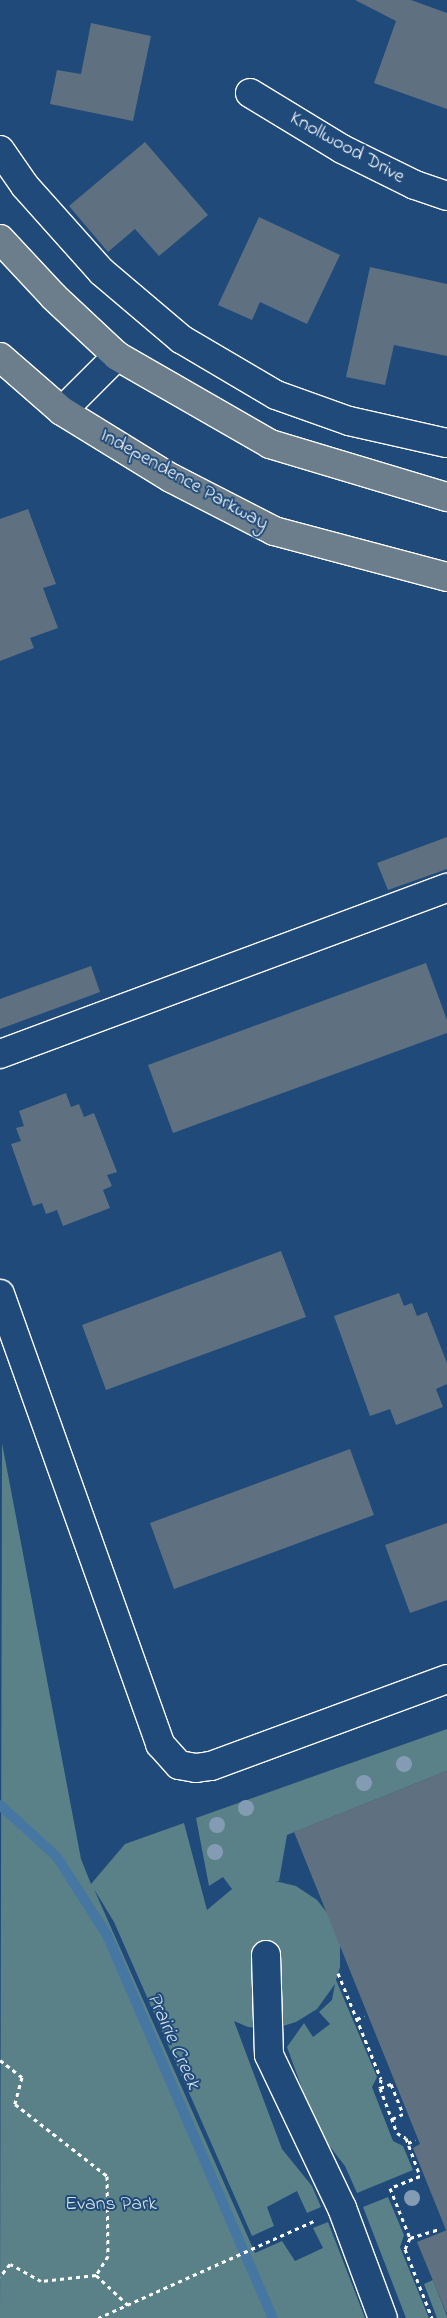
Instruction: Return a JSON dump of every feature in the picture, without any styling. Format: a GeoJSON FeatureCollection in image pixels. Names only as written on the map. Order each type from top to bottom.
{"type":"FeatureCollection","features":[{"type":"Feature","properties":{"kind":"main road"},"geometry":{"type":"LineString","coordinates":[[0,239],[54,297],[117,356],[270,444],[447,496]]}},
{"type":"Feature","properties":{"kind":"main road","name":"Independence Parkway"},"geometry":{"type":"LineString","coordinates":[[0,358],[62,411],[171,478],[274,531],[447,577]]}},
{"type":"Feature","properties":{"kind":"street","name":"Knollwood Drive"},"geometry":{"type":"LineString","coordinates":[[250,93],[342,149],[416,185],[447,196]]}},
{"type":"Feature","properties":{"kind":"street"},"geometry":{"type":"LineString","coordinates":[[0,150],[25,186],[102,272],[181,339],[276,395],[348,421],[447,443]]}},
{"type":"Feature","properties":{"kind":"street"},"geometry":{"type":"LineString","coordinates":[[62,411],[117,356]]}},
{"type":"Feature","properties":{"kind":"street"},"geometry":{"type":"LineString","coordinates":[[0,1054],[447,888]]}},
{"type":"Feature","properties":{"kind":"street"},"geometry":{"type":"LineString","coordinates":[[0,1294],[160,1744],[179,1765],[196,1768],[211,1766],[447,1679]]}},
{"type":"Feature","properties":{"kind":"street"},"geometry":{"type":"LineString","coordinates":[[266,1955],[269,2055],[342,2208],[383,2318]]}},
{"type":"Feature","properties":{"kind":"path"},"geometry":{"type":"LineString","coordinates":[[338,1973],[381,2079],[380,2088],[397,2133],[408,2143],[420,2176],[390,2188],[410,2238],[405,2249],[432,2318]]}},
{"type":"Feature","properties":{"kind":"path"},"geometry":{"type":"LineString","coordinates":[[357,2018],[364,2016]]}},
{"type":"Feature","properties":{"kind":"path"},"geometry":{"type":"LineString","coordinates":[[0,2060],[22,2077],[15,2104],[108,2176],[108,2256],[96,2275]]}},
{"type":"Feature","properties":{"kind":"path"},"geometry":{"type":"LineString","coordinates":[[380,2088],[391,2084],[403,2114],[392,2119]]}},
{"type":"Feature","properties":{"kind":"path"},"geometry":{"type":"LineString","coordinates":[[408,2143],[415,2140]]}},
{"type":"Feature","properties":{"kind":"path"},"geometry":{"type":"LineString","coordinates":[[410,2238],[439,2228]]}},
{"type":"Feature","properties":{"kind":"path"},"geometry":{"type":"LineString","coordinates":[[98,2318],[187,2280],[295,2230]]}},
{"type":"Feature","properties":{"kind":"path"},"geometry":{"type":"LineString","coordinates":[[0,2277],[10,2264],[41,2281],[96,2275],[128,2305]]}},
{"type":"Feature","properties":{"kind":"green space","name":"Evans Park"},"geometry":{"type":"Polygon","coordinates":[[[2,1443],[81,1859],[91,1884],[125,1844],[184,1823],[207,1910],[232,1889],[223,1877],[209,1886],[196,1818],[447,1729],[447,1771],[287,1835],[279,1881],[275,1881],[296,1886],[317,1900],[332,1919],[340,1942],[340,1967],[336,1980],[377,2077],[372,2087],[393,2141],[403,2146],[413,2170],[357,2193],[345,2166],[317,2130],[287,2047],[304,2023],[313,2037],[330,2024],[319,2012],[332,2000],[335,1984],[317,2009],[296,2022],[273,2029],[248,2027],[234,2021],[282,2149],[312,2186],[321,2207],[307,2213],[297,2191],[267,2207],[274,2226],[252,2236],[114,1922],[94,1889],[255,2253],[282,2241],[295,2261],[323,2248],[313,2228],[328,2222],[365,2318],[0,2318],[2,1443]]]}},
{"type":"Feature","properties":{"kind":"green space"},"geometry":{"type":"Polygon","coordinates":[[[388,2197],[404,2235],[400,2247],[429,2318],[406,2318],[363,2207],[388,2197]]]}},
{"type":"Feature","properties":{"kind":"green space"},"geometry":{"type":"Polygon","coordinates":[[[433,2280],[447,2318],[437,2318],[424,2284],[433,2280]]]}},
{"type":"Feature","properties":{"kind":"building"},"geometry":{"type":"Polygon","coordinates":[[[355,0],[411,0],[447,13],[447,109],[374,83],[396,21],[355,0]]]}},
{"type":"Feature","properties":{"kind":"building"},"geometry":{"type":"Polygon","coordinates":[[[91,23],[151,36],[133,121],[50,104],[57,70],[81,74],[91,23]]]}},
{"type":"Feature","properties":{"kind":"building"},"geometry":{"type":"Polygon","coordinates":[[[145,142],[208,215],[159,256],[135,229],[108,252],[69,206],[145,142]]]}},
{"type":"Feature","properties":{"kind":"building"},"geometry":{"type":"Polygon","coordinates":[[[259,217],[340,255],[307,324],[260,302],[252,320],[218,305],[259,217]]]}},
{"type":"Feature","properties":{"kind":"building"},"geometry":{"type":"Polygon","coordinates":[[[370,267],[447,284],[447,356],[394,345],[385,385],[346,377],[370,267]]]}},
{"type":"Feature","properties":{"kind":"building"},"geometry":{"type":"Polygon","coordinates":[[[28,509],[56,584],[43,588],[58,628],[30,638],[34,648],[0,661],[0,519],[28,509]]]}},
{"type":"Feature","properties":{"kind":"building"},"geometry":{"type":"Polygon","coordinates":[[[447,837],[447,869],[388,890],[377,863],[447,837]]]}},
{"type":"Feature","properties":{"kind":"building"},"geometry":{"type":"Polygon","coordinates":[[[426,963],[447,1020],[447,1033],[173,1133],[148,1065],[426,963]]]}},
{"type":"Feature","properties":{"kind":"building"},"geometry":{"type":"Polygon","coordinates":[[[91,966],[100,992],[0,1029],[0,999],[91,966]]]}},
{"type":"Feature","properties":{"kind":"building"},"geometry":{"type":"Polygon","coordinates":[[[66,1093],[71,1107],[79,1104],[84,1117],[94,1113],[117,1172],[107,1175],[112,1186],[103,1190],[110,1208],[63,1226],[57,1210],[46,1214],[42,1203],[33,1206],[11,1144],[21,1141],[16,1128],[24,1126],[19,1111],[66,1093]]]}},
{"type":"Feature","properties":{"kind":"building"},"geometry":{"type":"Polygon","coordinates":[[[281,1251],[306,1317],[106,1390],[82,1325],[281,1251]]]}},
{"type":"Feature","properties":{"kind":"building"},"geometry":{"type":"Polygon","coordinates":[[[399,1293],[404,1306],[412,1303],[417,1316],[427,1312],[447,1363],[447,1384],[436,1389],[443,1407],[396,1425],[390,1409],[370,1416],[334,1316],[399,1293]]]}},
{"type":"Feature","properties":{"kind":"building"},"geometry":{"type":"Polygon","coordinates":[[[350,1449],[374,1515],[174,1589],[150,1523],[350,1449]]]}},
{"type":"Feature","properties":{"kind":"building"},"geometry":{"type":"Polygon","coordinates":[[[447,1523],[447,1600],[410,1613],[385,1545],[447,1523]]]}},
{"type":"Feature","properties":{"kind":"building"},"geometry":{"type":"Polygon","coordinates":[[[447,1771],[446,2230],[413,2148],[420,2144],[294,1832],[447,1771]]]}},
{"type":"Feature","properties":{"kind":"building"},"geometry":{"type":"Polygon","coordinates":[[[447,2230],[447,2312],[446,2312],[417,2242],[447,2230]]]}},
{"type":"Feature","properties":{"kind":"waterway","name":"Prairie Creek"},"geometry":{"type":"LineString","coordinates":[[0,1805],[57,1857],[107,1935],[273,2318]]}}]}
